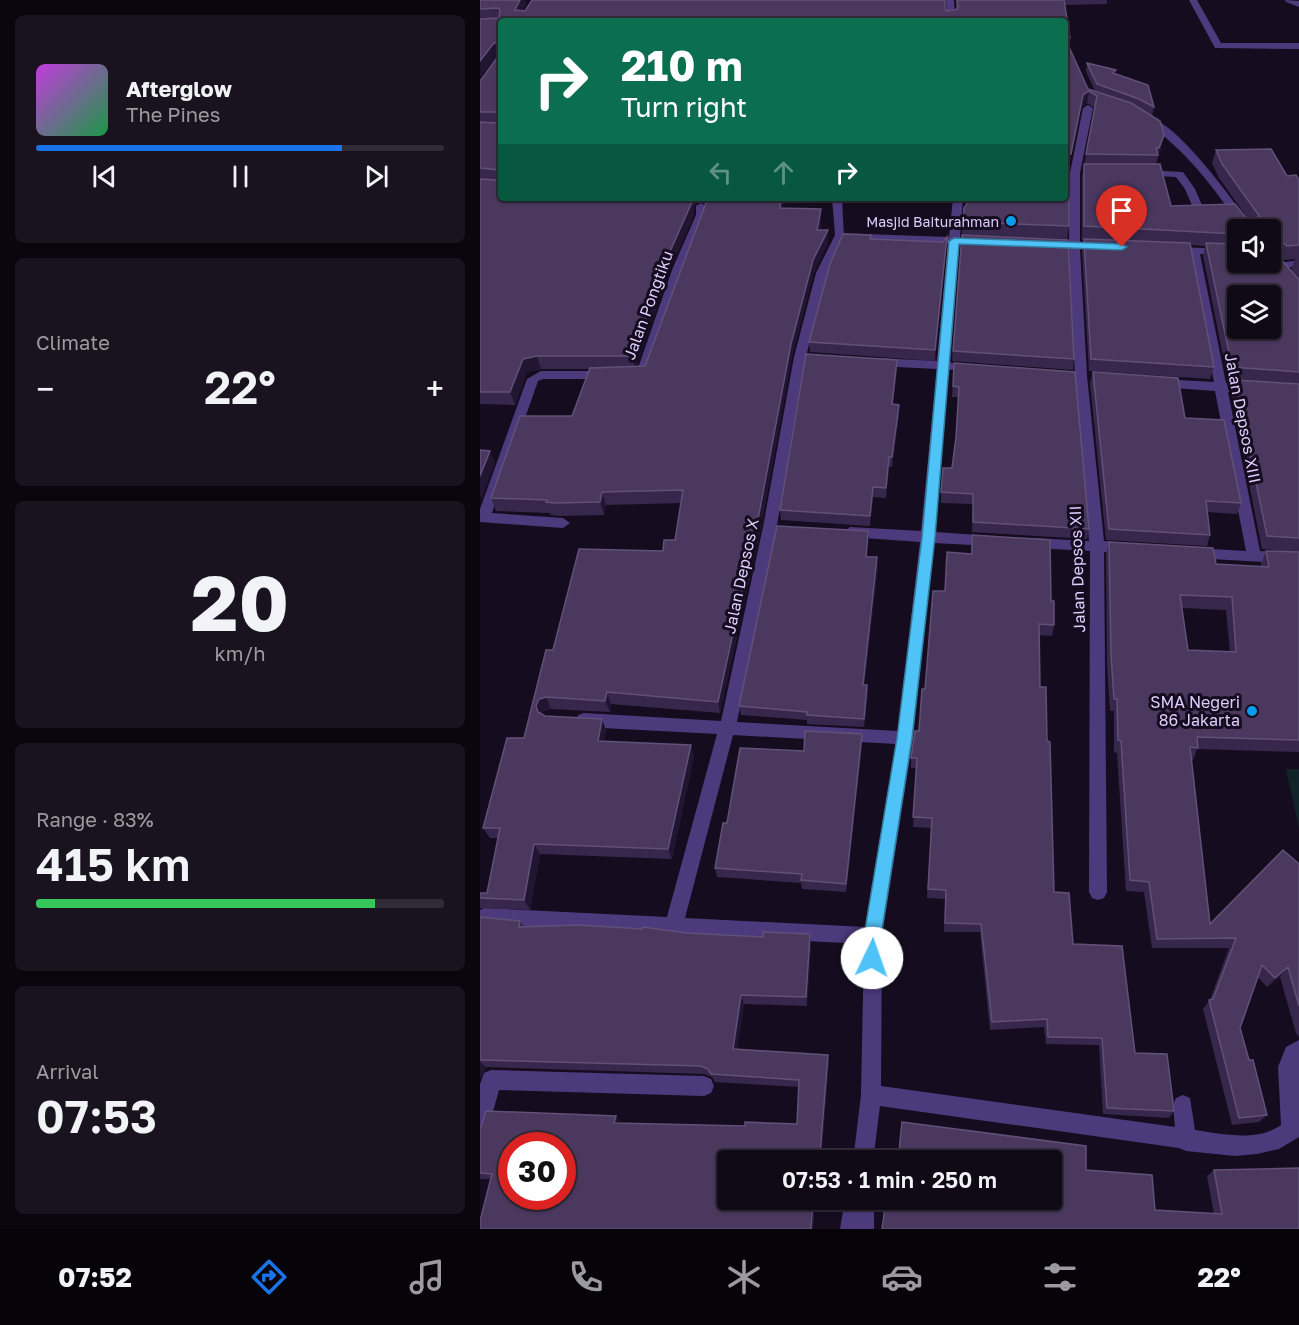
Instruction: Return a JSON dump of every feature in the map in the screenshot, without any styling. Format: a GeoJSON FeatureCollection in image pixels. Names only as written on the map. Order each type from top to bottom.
{"type":"FeatureCollection","features":[{"type":"Feature","properties":{"kind":"street"},"geometry":{"type":"LineString","coordinates":[[950,0],[951,18]]}},
{"type":"Feature","properties":{"kind":"street"},"geometry":{"type":"LineString","coordinates":[[1193,0],[1218,46],[1299,46]]}},
{"type":"Feature","properties":{"kind":"street"},"geometry":{"type":"LineString","coordinates":[[1289,0],[1299,4]]}},
{"type":"Feature","properties":{"kind":"street","name":"Jalan Depsos XII"},"geometry":{"type":"LineString","coordinates":[[1088,108],[1074,173],[1074,245],[1081,376],[1097,546],[1098,892]]}},
{"type":"Feature","properties":{"kind":"street"},"geometry":{"type":"LineString","coordinates":[[1136,113],[1159,126],[1187,151],[1231,201],[1242,219]]}},
{"type":"Feature","properties":{"kind":"street"},"geometry":{"type":"LineString","coordinates":[[1137,173],[1179,174],[1190,189],[1199,210]]}},
{"type":"Feature","properties":{"kind":"street"},"geometry":{"type":"LineString","coordinates":[[837,201],[840,235],[996,243]]}},
{"type":"Feature","properties":{"kind":"street"},"geometry":{"type":"LineString","coordinates":[[866,1150],[871,1095],[873,936],[905,738],[928,537],[957,201]]}},
{"type":"Feature","properties":{"kind":"street","name":"Jalan Pongtiku"},"geometry":{"type":"LineString","coordinates":[[482,517],[535,377],[541,375],[642,375],[678,270],[701,215],[701,206]]}},
{"type":"Feature","properties":{"kind":"street","name":"Jalan Depsos X"},"geometry":{"type":"LineString","coordinates":[[674,926],[727,729],[776,528],[822,273],[840,235]]}},
{"type":"Feature","properties":{"kind":"street"},"geometry":{"type":"LineString","coordinates":[[1040,244],[1110,247]]}},
{"type":"Feature","properties":{"kind":"street"},"geometry":{"type":"LineString","coordinates":[[1158,249],[1227,252]]}},
{"type":"Feature","properties":{"kind":"street","name":"Jalan Depsos XIII"},"geometry":{"type":"LineString","coordinates":[[1194,250],[1254,556]]}},
{"type":"Feature","properties":{"kind":"street"},"geometry":{"type":"LineString","coordinates":[[1281,266],[1299,263]]}},
{"type":"Feature","properties":{"kind":"street"},"geometry":{"type":"LineString","coordinates":[[1281,268],[1290,279]]}},
{"type":"Feature","properties":{"kind":"street"},"geometry":{"type":"LineString","coordinates":[[859,361],[965,368]]}},
{"type":"Feature","properties":{"kind":"street"},"geometry":{"type":"LineString","coordinates":[[1151,382],[1265,390]]}},
{"type":"Feature","properties":{"kind":"street"},"geometry":{"type":"LineString","coordinates":[[482,517],[563,523]]}},
{"type":"Feature","properties":{"kind":"street"},"geometry":{"type":"LineString","coordinates":[[838,532],[1142,549]]}},
{"type":"Feature","properties":{"kind":"street"},"geometry":{"type":"LineString","coordinates":[[1175,551],[1299,560]]}},
{"type":"Feature","properties":{"kind":"street"},"geometry":{"type":"LineString","coordinates":[[562,718],[905,738]]}},
{"type":"Feature","properties":{"kind":"street"},"geometry":{"type":"LineString","coordinates":[[484,917],[873,936]]}},
{"type":"Feature","properties":{"kind":"street"},"geometry":{"type":"LineString","coordinates":[[871,1095],[1186,1141],[1235,1146],[1273,1141],[1286,1136],[1292,1130],[1288,1067],[1293,1054],[1299,1050]]}},
{"type":"Feature","properties":{"kind":"street"},"geometry":{"type":"LineString","coordinates":[[480,1126],[491,1080],[704,1086]]}},
{"type":"Feature","properties":{"kind":"street"},"geometry":{"type":"LineString","coordinates":[[1183,1105],[1186,1141]]}},
{"type":"Feature","properties":{"kind":"street"},"geometry":{"type":"LineString","coordinates":[[851,1229],[854,1210]]}},
{"type":"Feature","properties":{"kind":"street"},"geometry":{"type":"LineString","coordinates":[[863,1229],[864,1210]]}},
{"type":"Feature","properties":{"kind":"green space"},"geometry":{"type":"Polygon","coordinates":[[[1286,769],[1299,769],[1299,829],[1286,769]]]}},
{"type":"Feature","properties":{"kind":"building"},"geometry":{"type":"Polygon","coordinates":[[[480,0],[520,0],[515,10],[525,11],[532,0],[945,0],[947,11],[958,9],[957,0],[1064,0],[1067,18],[499,18],[498,8],[480,9],[480,0]]]}},
{"type":"Feature","properties":{"kind":"building"},"geometry":{"type":"Polygon","coordinates":[[[498,18],[498,43],[493,44],[480,61],[480,19],[498,18]]]}},
{"type":"Feature","properties":{"kind":"building"},"geometry":{"type":"Polygon","coordinates":[[[1068,46],[1088,89],[1131,103],[1160,121],[1164,135],[1159,148],[1156,148],[1158,155],[1086,154],[1097,96],[1089,91],[1083,95],[1071,154],[1068,155],[1068,46]]]}},
{"type":"Feature","properties":{"kind":"building"},"geometry":{"type":"Polygon","coordinates":[[[498,56],[498,112],[480,112],[481,80],[498,56]]]}},
{"type":"Feature","properties":{"kind":"building"},"geometry":{"type":"Polygon","coordinates":[[[1087,63],[1116,70],[1113,73],[1148,85],[1154,107],[1139,99],[1097,84],[1087,63]]]}},
{"type":"Feature","properties":{"kind":"building"},"geometry":{"type":"Polygon","coordinates":[[[480,122],[497,123],[498,170],[480,168],[480,122]]]}},
{"type":"Feature","properties":{"kind":"building"},"geometry":{"type":"Polygon","coordinates":[[[1271,149],[1287,176],[1296,175],[1299,180],[1299,245],[1287,246],[1281,241],[1281,219],[1247,219],[1260,217],[1222,164],[1216,150],[1271,149]]]}},
{"type":"Feature","properties":{"kind":"building"},"geometry":{"type":"Polygon","coordinates":[[[1084,164],[1160,164],[1171,206],[1235,204],[1247,219],[1227,219],[1227,233],[1084,226],[1084,164]]]}},
{"type":"Feature","properties":{"kind":"building","name":"Masjid Baiturahman"},"geometry":{"type":"Polygon","coordinates":[[[1069,165],[1069,226],[963,222],[964,208],[969,201],[1068,201],[1069,165]]]}},
{"type":"Feature","properties":{"kind":"building"},"geometry":{"type":"Polygon","coordinates":[[[498,178],[498,201],[692,201],[668,256],[632,356],[537,356],[523,359],[510,392],[480,392],[480,179],[498,178]]]}},
{"type":"Feature","properties":{"kind":"building"},"geometry":{"type":"Polygon","coordinates":[[[706,201],[781,201],[780,208],[821,209],[817,230],[828,230],[813,260],[791,344],[759,514],[718,702],[607,692],[605,701],[546,697],[539,699],[536,706],[538,712],[545,716],[602,719],[598,741],[691,745],[668,849],[534,844],[524,900],[480,898],[480,893],[487,893],[500,828],[483,828],[507,738],[524,738],[546,650],[553,650],[579,549],[663,551],[664,540],[675,540],[683,490],[602,492],[600,502],[555,503],[546,502],[547,500],[491,498],[520,416],[572,416],[590,368],[645,366],[706,201]]]}},
{"type":"Feature","properties":{"kind":"building"},"geometry":{"type":"Polygon","coordinates":[[[843,234],[871,235],[870,239],[943,242],[947,237],[935,350],[809,342],[830,264],[843,234]]]}},
{"type":"Feature","properties":{"kind":"building"},"geometry":{"type":"Polygon","coordinates":[[[962,235],[1068,240],[1074,359],[953,351],[962,235]]]}},
{"type":"Feature","properties":{"kind":"building"},"geometry":{"type":"Polygon","coordinates":[[[1084,239],[1190,243],[1214,367],[1091,359],[1084,239]]]}},
{"type":"Feature","properties":{"kind":"building"},"geometry":{"type":"Polygon","coordinates":[[[1206,243],[1227,244],[1227,273],[1281,273],[1281,259],[1299,280],[1299,372],[1232,367],[1206,243]]]}},
{"type":"Feature","properties":{"kind":"building"},"geometry":{"type":"Polygon","coordinates":[[[806,354],[897,360],[892,404],[899,405],[892,457],[889,457],[886,488],[873,487],[870,516],[780,510],[806,354]]]}},
{"type":"Feature","properties":{"kind":"building"},"geometry":{"type":"Polygon","coordinates":[[[954,363],[1075,372],[1089,529],[973,522],[973,494],[941,492],[943,468],[952,468],[956,437],[959,387],[953,386],[954,363]]]}},
{"type":"Feature","properties":{"kind":"building"},"geometry":{"type":"Polygon","coordinates":[[[1093,372],[1178,378],[1185,418],[1224,420],[1241,503],[1206,501],[1210,535],[1109,529],[1093,372]]]}},
{"type":"Feature","properties":{"kind":"building"},"geometry":{"type":"Polygon","coordinates":[[[1235,380],[1299,384],[1299,538],[1267,536],[1235,380]]]}},
{"type":"Feature","properties":{"kind":"building"},"geometry":{"type":"Polygon","coordinates":[[[480,450],[490,451],[480,476],[480,450]]]}},
{"type":"Feature","properties":{"kind":"building"},"geometry":{"type":"Polygon","coordinates":[[[777,526],[868,531],[866,557],[877,557],[863,685],[867,685],[864,719],[807,715],[807,712],[739,706],[777,526]]]}},
{"type":"Feature","properties":{"kind":"building"},"geometry":{"type":"Polygon","coordinates":[[[972,535],[1050,540],[1051,601],[1054,601],[1054,625],[1039,624],[1040,687],[1046,687],[1047,741],[1050,742],[1054,892],[1069,893],[1073,944],[1122,946],[1135,1053],[1167,1054],[1174,1111],[1107,1108],[1102,1038],[1048,1037],[1047,1019],[992,1022],[981,924],[945,923],[946,890],[928,889],[932,818],[913,817],[917,758],[911,758],[915,731],[919,731],[922,689],[925,689],[933,591],[945,591],[947,552],[972,554],[972,535]]]}},
{"type":"Feature","properties":{"kind":"building"},"geometry":{"type":"Polygon","coordinates":[[[1109,542],[1213,548],[1216,564],[1269,567],[1266,551],[1299,552],[1299,740],[1197,737],[1198,748],[1190,747],[1210,924],[1283,850],[1299,864],[1299,1006],[1288,967],[1275,978],[1262,965],[1240,1028],[1249,1060],[1253,1060],[1267,1115],[1239,1118],[1209,1000],[1213,999],[1236,938],[1157,939],[1149,882],[1130,880],[1121,741],[1118,740],[1117,699],[1114,699],[1109,542]],[[1180,595],[1188,650],[1236,652],[1232,597],[1180,595]]]}},
{"type":"Feature","properties":{"kind":"building"},"geometry":{"type":"Polygon","coordinates":[[[805,731],[862,734],[846,884],[801,880],[802,874],[715,868],[723,823],[727,823],[740,748],[804,751],[805,731]]]}},
{"type":"Feature","properties":{"kind":"building"},"geometry":{"type":"Polygon","coordinates":[[[480,917],[520,921],[519,927],[579,925],[642,929],[643,927],[687,933],[763,937],[763,932],[810,934],[806,997],[741,995],[733,1049],[828,1055],[820,1150],[717,1150],[717,1210],[812,1210],[811,1229],[480,1229],[492,1174],[480,1173],[480,1128],[486,1111],[616,1116],[614,1123],[745,1126],[745,1122],[797,1124],[799,1080],[711,1074],[708,1069],[701,1066],[480,1060],[480,917]]]}},
{"type":"Feature","properties":{"kind":"building"},"geometry":{"type":"Polygon","coordinates":[[[902,1122],[1086,1146],[1086,1170],[1152,1175],[1155,1210],[1222,1214],[1214,1170],[1299,1168],[1299,1229],[882,1229],[885,1210],[1062,1210],[1062,1150],[899,1150],[902,1122]]]}},
{"type":"Feature","properties":{"kind":"place","name":"Masjid Baiturahman"},"geometry":{"type":"Point","coordinates":[1011,221]}},
{"type":"Feature","properties":{"kind":"place","name":"SMA Negeri 86 Jakarta"},"geometry":{"type":"Point","coordinates":[1252,711]}},
{"type":"Feature","properties":{"kind":"route"},"geometry":{"type":"LineString","coordinates":[[872,958],[873,936],[905,738],[928,537],[954,241],[1122,247]]}}]}
